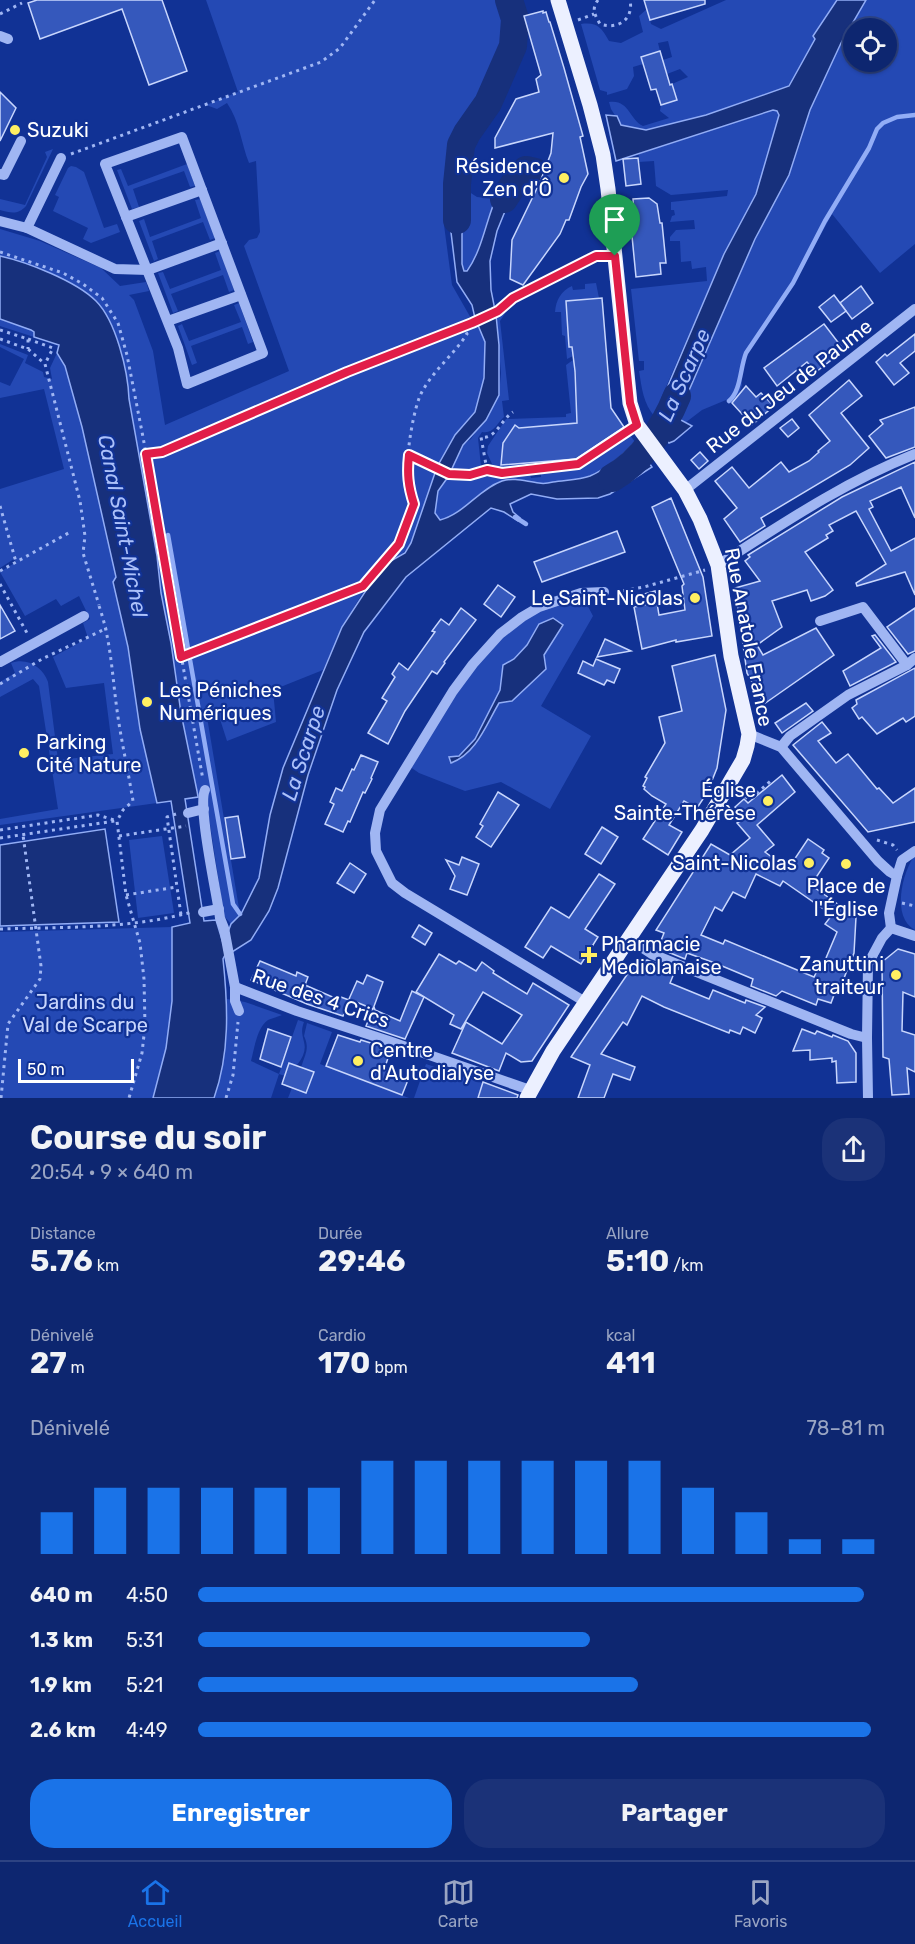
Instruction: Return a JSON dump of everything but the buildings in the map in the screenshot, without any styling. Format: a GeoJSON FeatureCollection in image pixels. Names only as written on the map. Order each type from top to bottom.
{"type":"FeatureCollection","features":[{"type":"Feature","properties":{"kind":"main road"},"geometry":{"type":"LineString","coordinates":[[558,0],[605,166],[630,403],[640,429]]}},
{"type":"Feature","properties":{"kind":"main road","name":"Rue Anatole France"},"geometry":{"type":"LineString","coordinates":[[529,1094],[553,1051],[702,830],[743,760],[749,734],[731,656],[718,565],[700,519],[685,490],[640,429]]}},
{"type":"Feature","properties":{"kind":"street"},"geometry":{"type":"LineString","coordinates":[[182,136],[202,190],[263,353],[187,384],[168,321],[105,164],[182,136]]}},
{"type":"Feature","properties":{"kind":"street"},"geometry":{"type":"LineString","coordinates":[[0,174],[4,175],[21,141]]}},
{"type":"Feature","properties":{"kind":"street"},"geometry":{"type":"LineString","coordinates":[[27,228],[61,158]]}},
{"type":"Feature","properties":{"kind":"street"},"geometry":{"type":"LineString","coordinates":[[126,218],[202,190]]}},
{"type":"Feature","properties":{"kind":"street"},"geometry":{"type":"LineString","coordinates":[[0,221],[27,228],[115,269],[148,270],[222,243]]}},
{"type":"Feature","properties":{"kind":"street"},"geometry":{"type":"LineString","coordinates":[[168,321],[241,295]]}},
{"type":"Feature","properties":{"kind":"street","name":"Rue du Jeu de Paume"},"geometry":{"type":"LineString","coordinates":[[685,490],[915,309]]}},
{"type":"Feature","properties":{"kind":"street"},"geometry":{"type":"LineString","coordinates":[[718,565],[796,514],[880,468],[915,454]]}},
{"type":"Feature","properties":{"kind":"street"},"geometry":{"type":"LineString","coordinates":[[587,1003],[392,883],[376,850],[375,833],[380,810],[406,764],[453,691],[500,634],[522,616],[539,607],[581,593],[604,592]]}},
{"type":"Feature","properties":{"kind":"street"},"geometry":{"type":"LineString","coordinates":[[781,747],[790,736],[848,694],[911,661],[863,607],[820,621]]}},
{"type":"Feature","properties":{"kind":"street"},"geometry":{"type":"LineString","coordinates":[[0,662],[84,615]]}},
{"type":"Feature","properties":{"kind":"street"},"geometry":{"type":"LineString","coordinates":[[749,734],[781,747],[878,861],[897,876]]}},
{"type":"Feature","properties":{"kind":"street"},"geometry":{"type":"LineString","coordinates":[[203,794],[221,918],[235,987],[235,1000],[239,1011]]}},
{"type":"Feature","properties":{"kind":"street"},"geometry":{"type":"LineString","coordinates":[[188,813],[204,809]]}},
{"type":"Feature","properties":{"kind":"street"},"geometry":{"type":"LineString","coordinates":[[868,1098],[868,964],[882,938],[891,928],[889,913],[902,860],[915,851]]}},
{"type":"Feature","properties":{"kind":"street"},"geometry":{"type":"LineString","coordinates":[[203,912],[221,918]]}},
{"type":"Feature","properties":{"kind":"street"},"geometry":{"type":"LineString","coordinates":[[891,928],[915,936]]}},
{"type":"Feature","properties":{"kind":"street"},"geometry":{"type":"LineString","coordinates":[[629,939],[652,954],[851,1034],[867,1038]]}},
{"type":"Feature","properties":{"kind":"street","name":"Rue des 4 Crics"},"geometry":{"type":"LineString","coordinates":[[235,987],[297,1011],[389,1041],[529,1094]]}},
{"type":"Feature","properties":{"kind":"path"},"geometry":{"type":"LineString","coordinates":[[61,158],[321,62],[340,48],[375,0]]}},
{"type":"Feature","properties":{"kind":"path"},"geometry":{"type":"LineString","coordinates":[[598,0],[594,5],[594,14],[600,24],[608,27],[619,25],[625,20],[630,13],[630,0]]}},
{"type":"Feature","properties":{"kind":"path"},"geometry":{"type":"LineString","coordinates":[[0,14],[22,3]]}},
{"type":"Feature","properties":{"kind":"path"},"geometry":{"type":"LineString","coordinates":[[0,252],[63,273],[102,298],[118,323],[146,454],[203,794]]}},
{"type":"Feature","properties":{"kind":"path"},"geometry":{"type":"LineString","coordinates":[[146,454],[162,452],[347,372],[464,326],[498,311],[513,298],[596,256],[615,256]]}},
{"type":"Feature","properties":{"kind":"path"},"geometry":{"type":"LineString","coordinates":[[181,657],[363,586],[399,544],[414,504],[408,489],[407,475],[413,422],[422,392],[467,334],[464,326]]}},
{"type":"Feature","properties":{"kind":"path"},"geometry":{"type":"LineString","coordinates":[[0,330],[53,348],[45,364]]}},
{"type":"Feature","properties":{"kind":"path"},"geometry":{"type":"LineString","coordinates":[[0,339],[28,349],[45,364],[80,501],[85,536],[83,553],[107,628],[112,653],[117,710],[133,801],[123,810],[117,821],[126,896],[140,943],[145,1026],[142,1053],[129,1098]]}},
{"type":"Feature","properties":{"kind":"path"},"geometry":{"type":"LineString","coordinates":[[28,339],[28,349]]}},
{"type":"Feature","properties":{"kind":"path"},"geometry":{"type":"LineString","coordinates":[[487,470],[481,436],[488,438],[493,435],[498,426],[513,412]]}},
{"type":"Feature","properties":{"kind":"path"},"geometry":{"type":"LineString","coordinates":[[409,455],[449,474],[470,475],[487,470],[502,473],[578,464],[640,429]]}},
{"type":"Feature","properties":{"kind":"path"},"geometry":{"type":"LineString","coordinates":[[0,506],[16,562]]}},
{"type":"Feature","properties":{"kind":"path"},"geometry":{"type":"LineString","coordinates":[[0,571],[72,531]]}},
{"type":"Feature","properties":{"kind":"path"},"geometry":{"type":"LineString","coordinates":[[604,592],[634,590],[718,565]]}},
{"type":"Feature","properties":{"kind":"path"},"geometry":{"type":"LineString","coordinates":[[0,584],[33,644]]}},
{"type":"Feature","properties":{"kind":"path"},"geometry":{"type":"LineString","coordinates":[[84,615],[99,606]]}},
{"type":"Feature","properties":{"kind":"path"},"geometry":{"type":"LineString","coordinates":[[0,684],[42,659],[107,628]]}},
{"type":"Feature","properties":{"kind":"path"},"geometry":{"type":"LineString","coordinates":[[744,794],[749,800],[773,779]]}},
{"type":"Feature","properties":{"kind":"path"},"geometry":{"type":"LineString","coordinates":[[0,830],[98,815],[117,821]]}},
{"type":"Feature","properties":{"kind":"path"},"geometry":{"type":"LineString","coordinates":[[173,816],[167,817],[171,830],[181,915]]}},
{"type":"Feature","properties":{"kind":"path"},"geometry":{"type":"LineString","coordinates":[[0,838],[23,837],[117,821]]}},
{"type":"Feature","properties":{"kind":"path"},"geometry":{"type":"LineString","coordinates":[[119,836],[171,830],[191,825]]}},
{"type":"Feature","properties":{"kind":"path"},"geometry":{"type":"LineString","coordinates":[[1,1098],[8,1024],[40,979],[41,966],[23,837]]}},
{"type":"Feature","properties":{"kind":"path"},"geometry":{"type":"LineString","coordinates":[[126,896],[177,887]]}},
{"type":"Feature","properties":{"kind":"path"},"geometry":{"type":"LineString","coordinates":[[0,929],[135,924],[188,913]]}},
{"type":"Feature","properties":{"kind":"path"},"geometry":{"type":"LineString","coordinates":[[226,1098],[233,1075],[239,1011]]}},
{"type":"Feature","properties":{"kind":"green space"},"geometry":{"type":"Polygon","coordinates":[[[206,0],[504,0],[511,19],[511,44],[493,86],[462,134],[452,156],[450,224],[444,225],[452,285],[472,320],[475,318],[485,342],[484,378],[476,410],[455,435],[437,467],[411,543],[404,552],[384,565],[371,581],[348,618],[323,670],[273,690],[276,722],[227,741],[218,713],[207,717],[240,914],[231,924],[224,916],[206,798],[198,797],[181,713],[157,556],[121,359],[98,305],[87,293],[50,273],[0,256],[0,229],[40,241],[101,268],[120,286],[146,282],[149,291],[129,295],[134,300],[153,351],[165,425],[289,371],[244,246],[249,240],[257,238],[260,232],[256,161],[249,163],[238,125],[227,103],[217,109],[206,105],[238,92],[206,0]]]}},
{"type":"Feature","properties":{"kind":"green space"},"geometry":{"type":"Polygon","coordinates":[[[726,0],[915,0],[915,244],[880,273],[832,214],[793,285],[748,351],[738,397],[732,403],[726,400],[702,410],[685,423],[677,419],[755,239],[789,175],[802,138],[827,44],[816,38],[789,86],[706,115],[646,130],[621,125],[609,102],[625,106],[643,126],[669,118],[660,111],[661,105],[677,100],[672,84],[688,77],[680,69],[667,74],[663,60],[672,57],[668,41],[658,43],[660,51],[641,57],[643,64],[633,67],[634,76],[627,89],[607,95],[607,92],[600,90],[581,24],[595,25],[601,29],[609,41],[621,43],[643,32],[639,16],[647,9],[651,24],[661,29],[726,0]]]}},
{"type":"Feature","properties":{"kind":"green space"},"geometry":{"type":"Polygon","coordinates":[[[773,110],[777,111],[779,116],[756,194],[724,254],[655,417],[645,401],[641,384],[639,371],[644,370],[644,361],[639,361],[631,289],[707,281],[706,267],[692,269],[691,261],[681,262],[680,241],[670,241],[670,237],[676,230],[695,229],[694,220],[670,222],[672,216],[675,215],[674,210],[671,210],[671,202],[727,196],[728,190],[671,195],[656,186],[654,161],[638,162],[639,154],[773,110]]]}},
{"type":"Feature","properties":{"kind":"green space"},"geometry":{"type":"Polygon","coordinates":[[[53,149],[26,206],[14,213],[0,210],[0,199],[25,205],[47,157],[45,152],[53,149]]]}},
{"type":"Feature","properties":{"kind":"green space"},"geometry":{"type":"Polygon","coordinates":[[[187,164],[195,186],[190,187],[184,171],[133,189],[139,207],[132,209],[117,170],[121,169],[128,186],[187,164]]]}},
{"type":"Feature","properties":{"kind":"green space"},"geometry":{"type":"Polygon","coordinates":[[[71,166],[84,172],[104,228],[117,224],[120,232],[91,243],[83,239],[88,228],[53,211],[59,197],[55,195],[71,166]]]}},
{"type":"Feature","properties":{"kind":"green space"},"geometry":{"type":"Polygon","coordinates":[[[457,184],[477,197],[495,199],[474,261],[465,271],[462,264],[462,226],[457,184]]]}},
{"type":"Feature","properties":{"kind":"green space"},"geometry":{"type":"Polygon","coordinates":[[[200,199],[215,238],[210,240],[203,222],[152,241],[158,259],[154,261],[139,221],[144,219],[150,237],[201,218],[195,200],[200,199]]]}},
{"type":"Feature","properties":{"kind":"green space"},"geometry":{"type":"Polygon","coordinates":[[[220,251],[234,290],[229,292],[223,275],[171,294],[178,311],[173,313],[158,273],[163,272],[170,289],[221,270],[215,253],[220,251]]]}},
{"type":"Feature","properties":{"kind":"green space"},"geometry":{"type":"Polygon","coordinates":[[[596,283],[599,298],[566,301],[569,347],[572,347],[573,356],[567,359],[565,336],[562,335],[561,312],[555,312],[558,300],[565,290],[572,286],[573,290],[585,289],[585,284],[596,283]]]}},
{"type":"Feature","properties":{"kind":"green space"},"geometry":{"type":"Polygon","coordinates":[[[239,303],[253,342],[248,344],[242,327],[191,346],[197,363],[192,365],[178,326],[182,324],[189,341],[241,322],[234,305],[239,303]]]}},
{"type":"Feature","properties":{"kind":"green space"},"geometry":{"type":"Polygon","coordinates":[[[515,304],[500,321],[509,400],[502,401],[504,417],[492,430],[482,432],[478,438],[481,466],[470,472],[451,471],[463,445],[471,439],[499,395],[501,373],[496,315],[515,304]]]}},
{"type":"Feature","properties":{"kind":"green space"},"geometry":{"type":"Polygon","coordinates":[[[0,319],[31,330],[34,332],[34,337],[0,326],[0,319]]]}},
{"type":"Feature","properties":{"kind":"green space"},"geometry":{"type":"Polygon","coordinates":[[[0,344],[28,355],[25,363],[43,372],[44,377],[52,379],[50,368],[57,353],[65,366],[82,427],[116,577],[113,582],[128,647],[140,729],[157,803],[0,825],[0,819],[58,809],[39,686],[33,679],[0,697],[0,682],[15,673],[11,663],[28,662],[46,677],[58,760],[113,754],[104,683],[66,688],[53,657],[88,638],[83,623],[90,619],[79,596],[61,606],[56,599],[25,616],[0,572],[16,562],[14,559],[0,568],[0,489],[64,469],[44,389],[0,398],[0,382],[10,386],[24,359],[0,347],[0,344]]]}},
{"type":"Feature","properties":{"kind":"green space"},"geometry":{"type":"Polygon","coordinates":[[[573,360],[578,360],[579,370],[574,372],[576,407],[583,420],[567,431],[566,424],[519,428],[515,425],[504,441],[501,464],[528,463],[526,467],[499,469],[493,466],[487,453],[488,446],[506,419],[566,417],[566,414],[571,413],[566,365],[573,360]]]}},
{"type":"Feature","properties":{"kind":"green space"},"geometry":{"type":"Polygon","coordinates":[[[630,435],[635,442],[631,447],[608,466],[590,476],[545,483],[502,481],[486,489],[449,517],[440,520],[435,513],[437,491],[448,477],[530,474],[531,478],[541,477],[541,473],[579,469],[630,435]]]}},
{"type":"Feature","properties":{"kind":"green space"},"geometry":{"type":"Polygon","coordinates":[[[581,593],[593,616],[541,706],[591,736],[550,809],[501,782],[465,791],[419,773],[406,764],[453,691],[522,617],[581,593]]]}},
{"type":"Feature","properties":{"kind":"green space"},"geometry":{"type":"Polygon","coordinates":[[[162,836],[174,913],[138,918],[129,840],[162,836]]]}},
{"type":"Feature","properties":{"kind":"green space"},"geometry":{"type":"Polygon","coordinates":[[[915,855],[915,930],[903,916],[901,894],[906,872],[915,855]]]}},
{"type":"Feature","properties":{"kind":"green space","name":"Jardins du Val de Scarpe"},"geometry":{"type":"Polygon","coordinates":[[[172,927],[172,1001],[166,1048],[153,1098],[0,1098],[0,932],[172,927]]]}},
{"type":"Feature","properties":{"kind":"green space"},"geometry":{"type":"Polygon","coordinates":[[[227,999],[245,1002],[282,1015],[264,1023],[256,1039],[251,1061],[279,1074],[271,1098],[214,1098],[226,1045],[227,999]]]}},
{"type":"Feature","properties":{"kind":"green space"},"geometry":{"type":"Polygon","coordinates":[[[298,1020],[304,1022],[302,1032],[305,1047],[302,1057],[285,1076],[279,1074],[298,1020]]]}},
{"type":"Feature","properties":{"kind":"green space"},"geometry":{"type":"Polygon","coordinates":[[[307,1023],[332,1032],[320,1064],[409,1098],[288,1098],[292,1088],[306,1093],[313,1075],[301,1068],[307,1048],[304,1036],[307,1023]]]}},
{"type":"Feature","properties":{"kind":"green space"},"geometry":{"type":"Polygon","coordinates":[[[426,1064],[483,1083],[478,1098],[414,1098],[426,1064]]]}},
{"type":"Feature","properties":{"kind":"water"},"geometry":{"type":"Polygon","coordinates":[[[504,0],[515,0],[518,23],[515,47],[488,103],[461,145],[457,184],[464,271],[467,271],[475,258],[490,213],[503,184],[512,172],[525,162],[531,165],[521,185],[512,194],[497,231],[490,261],[491,290],[499,345],[499,395],[486,420],[463,445],[448,477],[438,491],[435,513],[440,520],[449,517],[502,481],[545,483],[590,476],[626,452],[635,442],[652,467],[610,494],[598,498],[557,499],[531,494],[510,504],[513,512],[520,518],[518,521],[504,512],[491,508],[406,577],[364,632],[337,690],[308,775],[278,888],[269,911],[251,940],[232,952],[228,932],[231,924],[241,914],[259,878],[270,815],[283,768],[342,627],[382,566],[405,553],[411,543],[437,467],[455,435],[475,412],[484,378],[485,342],[472,305],[457,282],[450,224],[452,202],[450,182],[452,156],[462,134],[493,86],[511,44],[511,19],[504,0]]]}},
{"type":"Feature","properties":{"kind":"water"},"geometry":{"type":"Polygon","coordinates":[[[837,0],[866,0],[856,18],[843,18],[843,40],[810,110],[789,175],[755,239],[677,418],[692,426],[669,443],[653,421],[724,254],[756,194],[779,115],[773,110],[616,161],[606,115],[617,116],[621,125],[646,130],[706,115],[789,86],[815,39],[813,36],[837,0]]]}},
{"type":"Feature","properties":{"kind":"water","name":"Canal Saint-Michel"},"geometry":{"type":"Polygon","coordinates":[[[0,256],[51,273],[87,294],[103,310],[120,347],[157,556],[181,713],[198,797],[185,799],[204,921],[216,920],[226,953],[223,959],[227,1012],[225,1047],[214,1098],[153,1098],[166,1048],[172,1001],[172,927],[190,923],[171,801],[157,803],[140,729],[128,647],[113,582],[116,577],[82,427],[65,366],[57,353],[59,345],[34,337],[34,332],[31,330],[0,319],[0,256]]]}},
{"type":"Feature","properties":{"kind":"water"},"geometry":{"type":"Polygon","coordinates":[[[553,618],[563,625],[544,655],[546,669],[512,701],[499,703],[474,746],[460,759],[451,763],[449,757],[459,756],[475,739],[500,690],[503,665],[514,659],[527,645],[539,624],[553,618]]]}},
{"type":"Feature","properties":{"kind":"water"},"geometry":{"type":"Polygon","coordinates":[[[105,829],[119,922],[0,926],[0,845],[105,829]]]}},
{"type":"Feature","properties":{"kind":"waterway"},"geometry":{"type":"LineString","coordinates":[[457,220],[457,184],[461,145],[488,103],[513,46],[515,19],[509,0]]}},
{"type":"Feature","properties":{"kind":"waterway"},"geometry":{"type":"LineString","coordinates":[[729,401],[736,391],[746,353],[793,283],[825,221],[869,148],[877,129],[883,123],[897,117],[915,115]]}},
{"type":"Feature","properties":{"kind":"waterway","name":"La Scarpe"},"geometry":{"type":"LineString","coordinates":[[504,199],[526,170],[535,172]]}},
{"type":"Feature","properties":{"kind":"waterway","name":"La Scarpe"},"geometry":{"type":"LineString","coordinates":[[612,478],[633,463],[651,443],[666,420],[677,396]]}},
{"type":"Feature","properties":{"kind":"waterway"},"geometry":{"type":"LineString","coordinates":[[515,517],[526,524]]}},
{"type":"Feature","properties":{"kind":"waterway"},"geometry":{"type":"LineString","coordinates":[[168,535],[233,904],[240,914]]}},
{"type":"Feature","properties":{"kind":"place","name":"Suzuki"},"geometry":{"type":"Point","coordinates":[15,130]}},
{"type":"Feature","properties":{"kind":"place","name":"Résidence Zen d'Ô"},"geometry":{"type":"Point","coordinates":[564,178]}},
{"type":"Feature","properties":{"kind":"place","name":"Le Saint-Nicolas"},"geometry":{"type":"Point","coordinates":[695,598]}},
{"type":"Feature","properties":{"kind":"place","name":"Les Péniches Numériques"},"geometry":{"type":"Point","coordinates":[147,702]}},
{"type":"Feature","properties":{"kind":"place","name":"Parking Cité Nature"},"geometry":{"type":"Point","coordinates":[24,753]}},
{"type":"Feature","properties":{"kind":"place","name":"Église Sainte-Thérèse"},"geometry":{"type":"Point","coordinates":[768,801]}},
{"type":"Feature","properties":{"kind":"place","name":"Saint-Nicolas"},"geometry":{"type":"Point","coordinates":[809,863]}},
{"type":"Feature","properties":{"kind":"place","name":"Place de l'Église"},"geometry":{"type":"Point","coordinates":[846,864]}},
{"type":"Feature","properties":{"kind":"place","name":"Pharmacie Mediolanaise"},"geometry":{"type":"Point","coordinates":[589,955]}},
{"type":"Feature","properties":{"kind":"place","name":"Zanuttini traiteur"},"geometry":{"type":"Point","coordinates":[896,975]}},
{"type":"Feature","properties":{"kind":"place","name":"Centre d'Autodialyse"},"geometry":{"type":"Point","coordinates":[358,1061]}},
{"type":"Feature","properties":{"kind":"route"},"geometry":{"type":"LineString","coordinates":[[596,256],[615,256],[630,403],[637,425],[578,464],[502,473],[487,470],[470,475],[456,475],[449,474],[409,455],[408,489],[414,504],[399,544],[363,586],[181,657],[146,454],[162,452],[347,372],[472,323],[498,311],[513,298],[596,256]]}}]}
